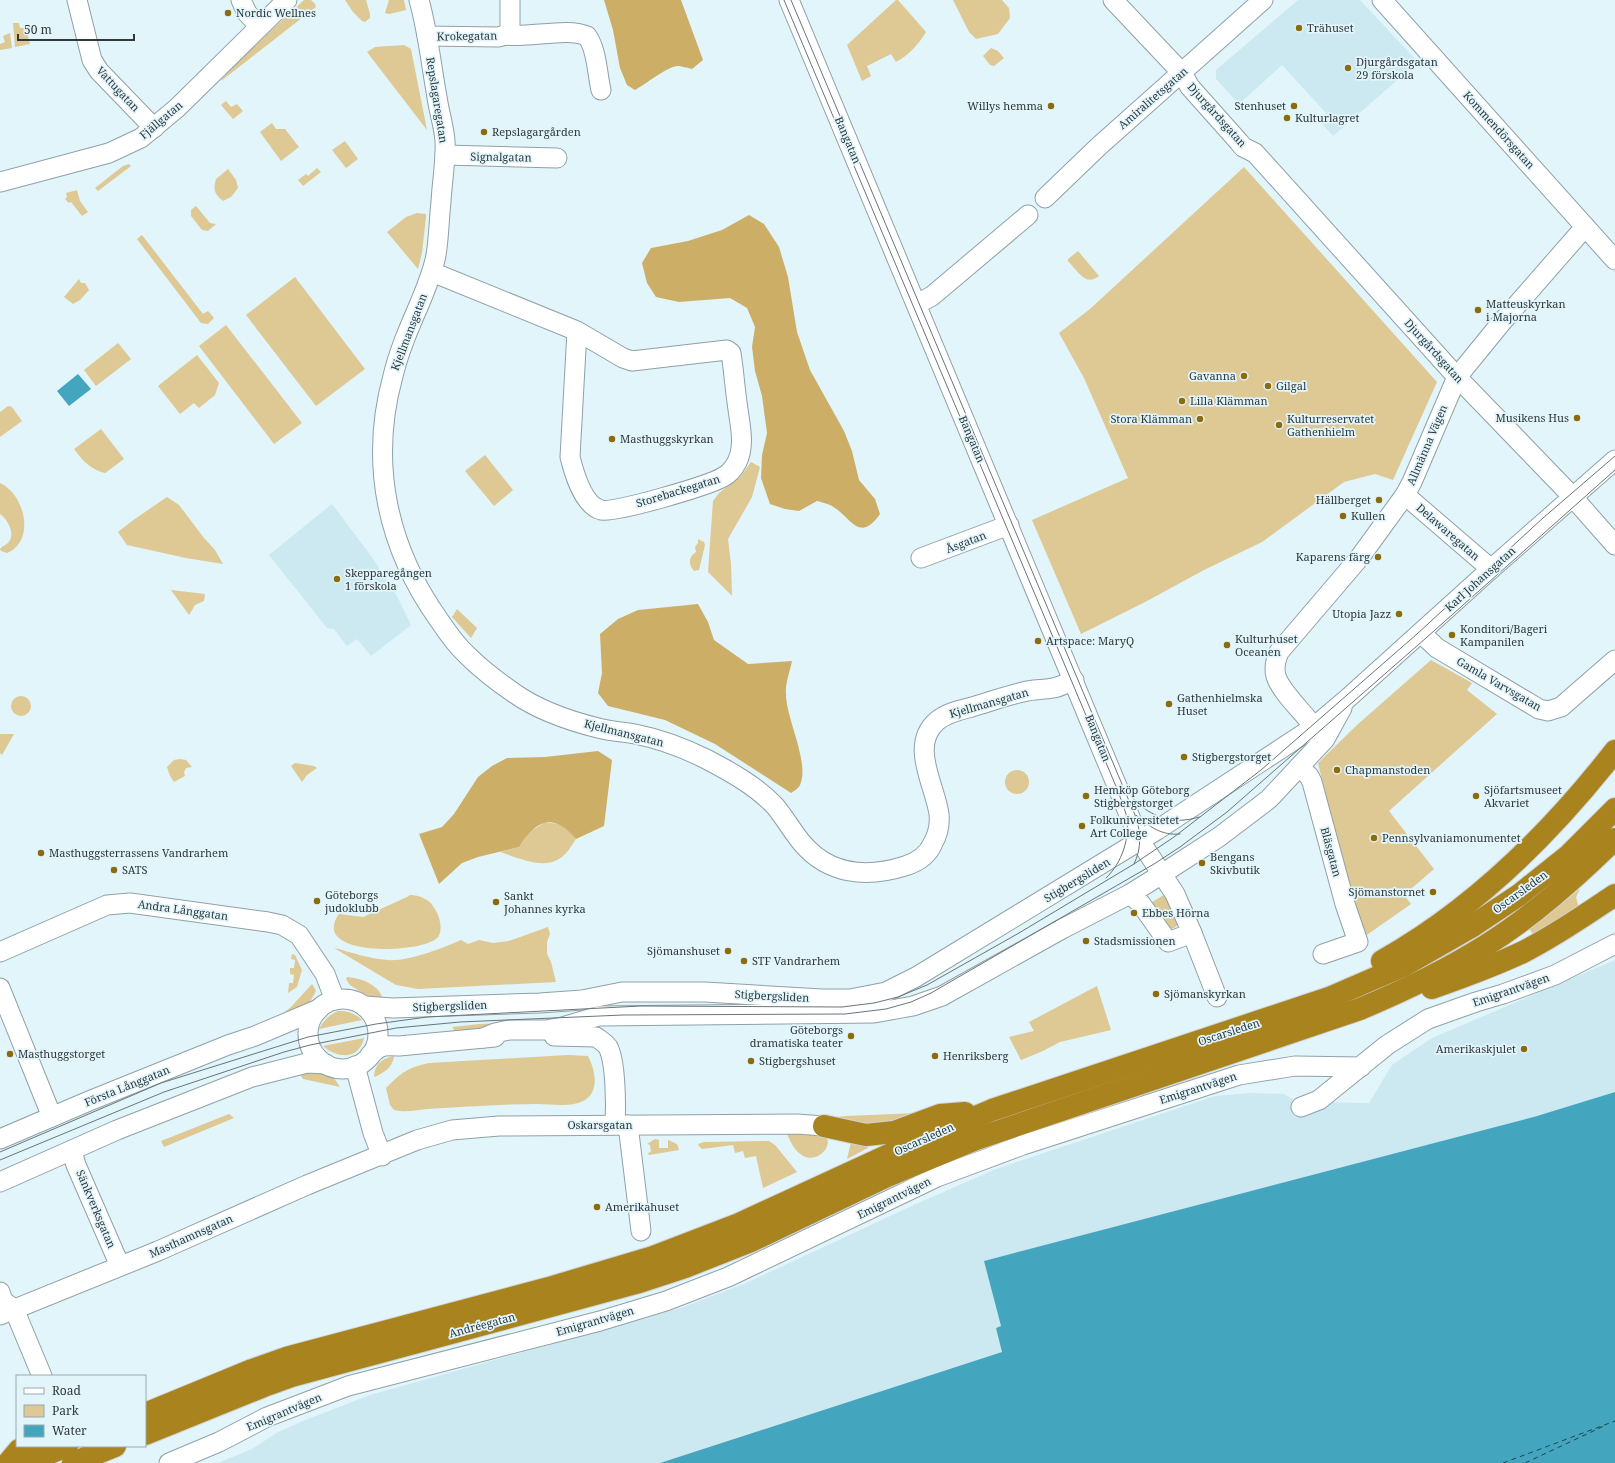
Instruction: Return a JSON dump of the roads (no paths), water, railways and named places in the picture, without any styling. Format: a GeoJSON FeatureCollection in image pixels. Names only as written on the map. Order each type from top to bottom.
{"type":"FeatureCollection","features":[{"type":"Feature","properties":{"kind":"highway"},"geometry":{"type":"LineString","coordinates":[[1269,1019],[1297,998],[1358,975],[1397,953],[1473,899],[1510,868],[1554,822],[1615,751]]}},
{"type":"Feature","properties":{"kind":"highway","name":"Oscarsleden"},"geometry":{"type":"LineString","coordinates":[[813,1202],[916,1142],[992,1110],[1329,998],[1403,966],[1471,927],[1519,894],[1569,855],[1615,809]]}},
{"type":"Feature","properties":{"kind":"highway","name":"Oscarsleden"},"geometry":{"type":"LineString","coordinates":[[813,1202],[894,1173],[976,1139],[1360,1010],[1411,988],[1486,945],[1538,908],[1582,872],[1615,839]]}},
{"type":"Feature","properties":{"kind":"highway"},"geometry":{"type":"LineString","coordinates":[[1360,1010],[1422,992],[1488,968],[1524,951],[1558,932],[1615,895]]}},
{"type":"Feature","properties":{"kind":"highway"},"geometry":{"type":"LineString","coordinates":[[824,1126],[866,1135],[880,1134],[894,1132],[940,1115],[992,1110]]}},
{"type":"Feature","properties":{"kind":"highway","name":"Andréegatan"},"geometry":{"type":"LineString","coordinates":[[146,1414],[252,1370],[286,1358],[549,1288],[653,1257],[739,1224],[813,1202]]}},
{"type":"Feature","properties":{"kind":"highway","name":"Andréegatan"},"geometry":{"type":"LineString","coordinates":[[146,1434],[292,1376],[643,1281],[690,1265],[751,1241],[813,1202]]}},
{"type":"Feature","properties":{"kind":"highway"},"geometry":{"type":"LineString","coordinates":[[8,1463],[19,1450],[26,1447]]}},
{"type":"Feature","properties":{"kind":"highway"},"geometry":{"type":"LineString","coordinates":[[25,1463],[65,1447]]}},
{"type":"Feature","properties":{"kind":"highway"},"geometry":{"type":"LineString","coordinates":[[73,1463],[113,1447]]}},
{"type":"Feature","properties":{"kind":"street","name":"Vattugatan"},"geometry":{"type":"LineString","coordinates":[[77,0],[92,60],[99,71],[154,128]]}},
{"type":"Feature","properties":{"kind":"street"},"geometry":{"type":"LineString","coordinates":[[241,0],[247,13],[259,26]]}},
{"type":"Feature","properties":{"kind":"street","name":"Fjällgatan"},"geometry":{"type":"LineString","coordinates":[[0,182],[109,153],[131,144],[154,128],[182,103],[287,0]]}},
{"type":"Feature","properties":{"kind":"street","name":"Repslagaregatan"},"geometry":{"type":"LineString","coordinates":[[419,0],[427,36],[438,108],[444,131],[445,155],[436,253],[432,272]]}},
{"type":"Feature","properties":{"kind":"street","name":"Krokegatan"},"geometry":{"type":"LineString","coordinates":[[506,35],[510,28],[510,0]]}},
{"type":"Feature","properties":{"kind":"street","name":"Bangatan"},"geometry":{"type":"LineString","coordinates":[[789,0],[1140,841],[1174,894],[1192,933],[1217,997]]}},
{"type":"Feature","properties":{"kind":"street","name":"Djurgårdsgatan"},"geometry":{"type":"LineString","coordinates":[[1113,0],[1182,73],[1199,79],[1252,139],[1255,153],[1457,377],[1573,498],[1615,545]]}},
{"type":"Feature","properties":{"kind":"street","name":"Amiralitetsgatan"},"geometry":{"type":"LineString","coordinates":[[1044,198],[1263,0]]}},
{"type":"Feature","properties":{"kind":"street","name":"Kommendörsgatan"},"geometry":{"type":"LineString","coordinates":[[1382,0],[1615,260]]}},
{"type":"Feature","properties":{"kind":"street","name":"Krokegatan"},"geometry":{"type":"LineString","coordinates":[[427,36],[498,37],[506,35],[518,36],[574,32],[587,36],[591,41],[601,90]]}},
{"type":"Feature","properties":{"kind":"street","name":"Signalgatan"},"geometry":{"type":"LineString","coordinates":[[445,155],[557,158]]}},
{"type":"Feature","properties":{"kind":"street"},"geometry":{"type":"LineString","coordinates":[[917,304],[932,296],[1028,215]]}},
{"type":"Feature","properties":{"kind":"street","name":"Allmänna Vägen"},"geometry":{"type":"LineString","coordinates":[[1314,726],[1280,684],[1276,675],[1276,658],[1279,652],[1360,557],[1405,495],[1457,377],[1496,329],[1586,227]]}},
{"type":"Feature","properties":{"kind":"street","name":"Storebackegatan"},"geometry":{"type":"LineString","coordinates":[[432,272],[577,331],[618,355],[632,361],[727,350],[731,353],[742,449],[737,462],[731,470],[724,477],[710,483],[662,498],[616,510],[602,511],[596,508],[581,489],[574,474],[570,457],[577,331]]}},
{"type":"Feature","properties":{"kind":"street","name":"Kjellmansgatan"},"geometry":{"type":"LineString","coordinates":[[432,272],[399,355],[384,419],[382,444],[384,482],[390,515],[395,537],[403,558],[429,607],[447,632],[467,655],[516,695],[556,714],[599,728],[652,739],[702,757],[723,768],[755,789],[773,804],[802,843],[828,866],[864,873],[890,870],[912,864],[927,854],[936,838],[939,817],[926,770],[924,750],[926,738],[934,723],[946,715],[966,708],[1025,691],[1055,688],[1074,680]]}},
{"type":"Feature","properties":{"kind":"street","name":"Karl Johansgatan"},"geometry":{"type":"LineString","coordinates":[[1347,699],[1615,460]]}},
{"type":"Feature","properties":{"kind":"street","name":"Delawaregatan"},"geometry":{"type":"LineString","coordinates":[[1405,495],[1491,569]]}},
{"type":"Feature","properties":{"kind":"street","name":"Åsgatan"},"geometry":{"type":"LineString","coordinates":[[921,558],[1009,525]]}},
{"type":"Feature","properties":{"kind":"street","name":"Gamla Varvsgatan"},"geometry":{"type":"LineString","coordinates":[[1421,634],[1437,648],[1539,709],[1548,711],[1561,707],[1615,660]]}},
{"type":"Feature","properties":{"kind":"street"},"geometry":{"type":"LineString","coordinates":[[1140,841],[1314,726],[1347,699]]}},
{"type":"Feature","properties":{"kind":"street"},"geometry":{"type":"LineString","coordinates":[[1192,933],[1168,942],[1141,904],[1130,894],[1243,820],[1269,799],[1325,739],[1347,699]]}},
{"type":"Feature","properties":{"kind":"street","name":"Bläsgatan"},"geometry":{"type":"LineString","coordinates":[[1298,767],[1309,776],[1312,782],[1345,904],[1358,942],[1323,954]]}},
{"type":"Feature","properties":{"kind":"street","name":"Stigbergsliden"},"geometry":{"type":"LineString","coordinates":[[255,1036],[327,1004],[350,999],[364,1006],[392,1008],[540,1003],[582,1000],[622,992],[705,992],[850,999],[886,992],[916,977],[1140,841]]}},
{"type":"Feature","properties":{"kind":"street","name":"Stigbergsliden"},"geometry":{"type":"LineString","coordinates":[[483,1038],[495,1033],[509,1030],[546,1030],[562,1027],[599,1016],[855,1014],[888,1011],[913,1006],[942,996],[1062,929],[1130,894]]}},
{"type":"Feature","properties":{"kind":"street","name":"Andra Långgatan"},"geometry":{"type":"LineString","coordinates":[[0,952],[108,905],[118,903],[130,903],[260,921],[282,925],[299,935],[326,974],[327,1004]]}},
{"type":"Feature","properties":{"kind":"street","name":"Emigrantvägen"},"geometry":{"type":"LineString","coordinates":[[169,1463],[219,1442],[267,1417],[348,1386],[600,1321],[666,1301],[728,1277],[937,1177],[1024,1145],[1239,1075],[1296,1066],[1361,1067],[1387,1045],[1428,1019],[1503,994],[1554,974],[1615,944]]}},
{"type":"Feature","properties":{"kind":"street"},"geometry":{"type":"LineString","coordinates":[[0,988],[52,1117]]}},
{"type":"Feature","properties":{"kind":"street"},"geometry":{"type":"LineString","coordinates":[[326,1064],[314,1053],[308,1037],[311,1022],[327,1004]]}},
{"type":"Feature","properties":{"kind":"street"},"geometry":{"type":"LineString","coordinates":[[364,1006],[372,1014],[378,1032],[376,1044],[370,1055]]}},
{"type":"Feature","properties":{"kind":"street","name":"Stigbergsliden"},"geometry":{"type":"LineString","coordinates":[[355,1066],[363,1062],[378,1048],[386,1045],[399,1046],[483,1038],[565,1035],[596,1037],[608,1048],[611,1058],[616,1105],[621,1125]]}},
{"type":"Feature","properties":{"kind":"street","name":"Första Långgatan"},"geometry":{"type":"LineString","coordinates":[[0,1139],[228,1045],[255,1036]]}},
{"type":"Feature","properties":{"kind":"street"},"geometry":{"type":"LineString","coordinates":[[0,1182],[117,1130],[230,1085],[290,1066],[307,1063],[326,1064],[336,1068],[355,1066],[373,1133],[382,1156]]}},
{"type":"Feature","properties":{"kind":"street"},"geometry":{"type":"LineString","coordinates":[[1301,1107],[1319,1100],[1361,1067]]}},
{"type":"Feature","properties":{"kind":"street","name":"Oskarsgatan"},"geometry":{"type":"LineString","coordinates":[[382,1156],[417,1140],[471,1127],[797,1124],[824,1126]]}},
{"type":"Feature","properties":{"kind":"street"},"geometry":{"type":"LineString","coordinates":[[621,1125],[641,1231]]}},
{"type":"Feature","properties":{"kind":"street","name":"Sänkverksgatan"},"geometry":{"type":"LineString","coordinates":[[72,1151],[76,1165],[120,1266]]}},
{"type":"Feature","properties":{"kind":"street","name":"Masthamnsgatan"},"geometry":{"type":"LineString","coordinates":[[7,1312],[382,1156]]}},
{"type":"Feature","properties":{"kind":"street"},"geometry":{"type":"LineString","coordinates":[[0,1292],[7,1312],[41,1375]]}},
{"type":"Feature","properties":{"kind":"water"},"geometry":{"type":"Polygon","coordinates":[[[78,374],[91,389],[69,406],[57,391],[78,374]]]}},
{"type":"Feature","properties":{"kind":"water"},"geometry":{"type":"Polygon","coordinates":[[[1615,1092],[1615,1463],[660,1463],[1002,1352],[996,1328],[1001,1326],[984,1261],[1537,1116],[1615,1092]]]}},
{"type":"Feature","properties":{"kind":"tram line"},"geometry":{"type":"LineString","coordinates":[[784,0],[1122,803],[1126,814],[1127,823],[1126,840],[1117,865],[1106,878]]}},
{"type":"Feature","properties":{"kind":"tram line"},"geometry":{"type":"LineString","coordinates":[[791,0],[1135,815],[1140,840],[1137,858],[1134,864]]}},
{"type":"Feature","properties":{"kind":"tram line"},"geometry":{"type":"LineString","coordinates":[[0,1152],[161,1083],[308,1037],[376,1024],[427,1017],[641,1006],[842,1007],[874,1003],[898,997],[927,985],[1019,933],[1134,864],[1174,837],[1261,770],[1417,634],[1543,518],[1615,456]]}},
{"type":"Feature","properties":{"kind":"tram line"},"geometry":{"type":"LineString","coordinates":[[0,1160],[164,1092],[284,1052],[310,1045],[396,1028],[460,1022],[623,1015],[845,1014],[886,1009],[911,1002],[931,993],[1154,864],[1180,847],[1227,812],[1615,470]]}},
{"type":"Feature","properties":{"kind":"tram line"},"geometry":{"type":"LineString","coordinates":[[1129,793],[1143,808],[1160,817],[1179,820],[1199,817]]}},
{"type":"Feature","properties":{"kind":"tram line"},"geometry":{"type":"LineString","coordinates":[[1136,815],[1145,823],[1161,832],[1180,834]]}},
{"type":"Feature","properties":{"kind":"place","name":"Nordic Wellnes"},"geometry":{"type":"Point","coordinates":[228,13]}},
{"type":"Feature","properties":{"kind":"place","name":"Trähuset"},"geometry":{"type":"Point","coordinates":[1299,28]}},
{"type":"Feature","properties":{"kind":"place","name":"Djurgårdsgatan 29 förskola"},"geometry":{"type":"Point","coordinates":[1348,68]}},
{"type":"Feature","properties":{"kind":"place","name":"Willys hemma"},"geometry":{"type":"Point","coordinates":[1051,106]}},
{"type":"Feature","properties":{"kind":"place","name":"Stenhuset"},"geometry":{"type":"Point","coordinates":[1294,106]}},
{"type":"Feature","properties":{"kind":"place","name":"Kulturlagret"},"geometry":{"type":"Point","coordinates":[1287,118]}},
{"type":"Feature","properties":{"kind":"place","name":"Repslagargården"},"geometry":{"type":"Point","coordinates":[484,132]}},
{"type":"Feature","properties":{"kind":"place","name":"Matteuskyrkan i Majorna"},"geometry":{"type":"Point","coordinates":[1478,310]}},
{"type":"Feature","properties":{"kind":"place","name":"Gavanna"},"geometry":{"type":"Point","coordinates":[1244,376]}},
{"type":"Feature","properties":{"kind":"place","name":"Gilgal"},"geometry":{"type":"Point","coordinates":[1268,386]}},
{"type":"Feature","properties":{"kind":"place","name":"Lilla Klämman"},"geometry":{"type":"Point","coordinates":[1182,401]}},
{"type":"Feature","properties":{"kind":"place","name":"Musikens Hus"},"geometry":{"type":"Point","coordinates":[1577,418]}},
{"type":"Feature","properties":{"kind":"place","name":"Stora Klämman"},"geometry":{"type":"Point","coordinates":[1200,419]}},
{"type":"Feature","properties":{"kind":"place","name":"Kulturreservatet Gathenhielm"},"geometry":{"type":"Point","coordinates":[1279,425]}},
{"type":"Feature","properties":{"kind":"place","name":"Masthuggskyrkan"},"geometry":{"type":"Point","coordinates":[612,439]}},
{"type":"Feature","properties":{"kind":"place","name":"Hällberget"},"geometry":{"type":"Point","coordinates":[1379,500]}},
{"type":"Feature","properties":{"kind":"place","name":"Kullen"},"geometry":{"type":"Point","coordinates":[1343,516]}},
{"type":"Feature","properties":{"kind":"place","name":"Kaparens färg"},"geometry":{"type":"Point","coordinates":[1378,557]}},
{"type":"Feature","properties":{"kind":"place","name":"Skepparegången 1 förskola"},"geometry":{"type":"Point","coordinates":[337,579]}},
{"type":"Feature","properties":{"kind":"place","name":"Utopia Jazz"},"geometry":{"type":"Point","coordinates":[1399,614]}},
{"type":"Feature","properties":{"kind":"place","name":"Konditori/Bageri Kampanilen"},"geometry":{"type":"Point","coordinates":[1452,635]}},
{"type":"Feature","properties":{"kind":"place","name":"Artspace: MaryQ"},"geometry":{"type":"Point","coordinates":[1038,641]}},
{"type":"Feature","properties":{"kind":"place","name":"Kulturhuset Oceanen"},"geometry":{"type":"Point","coordinates":[1227,645]}},
{"type":"Feature","properties":{"kind":"place","name":"Gathenhielmska Huset"},"geometry":{"type":"Point","coordinates":[1169,704]}},
{"type":"Feature","properties":{"kind":"place","name":"Stigbergstorget"},"geometry":{"type":"Point","coordinates":[1184,757]}},
{"type":"Feature","properties":{"kind":"place","name":"Chapmanstoden"},"geometry":{"type":"Point","coordinates":[1337,770]}},
{"type":"Feature","properties":{"kind":"place","name":"Hemköp Göteborg Stigbergstorget"},"geometry":{"type":"Point","coordinates":[1086,796]}},
{"type":"Feature","properties":{"kind":"place","name":"Sjöfartsmuseet Akvariet"},"geometry":{"type":"Point","coordinates":[1476,796]}},
{"type":"Feature","properties":{"kind":"place","name":"Folkuniversitetet Art College"},"geometry":{"type":"Point","coordinates":[1082,826]}},
{"type":"Feature","properties":{"kind":"place","name":"Pennsylvaniamonumentet"},"geometry":{"type":"Point","coordinates":[1374,838]}},
{"type":"Feature","properties":{"kind":"place","name":"Masthuggsterrassens Vandrarhem"},"geometry":{"type":"Point","coordinates":[41,853]}},
{"type":"Feature","properties":{"kind":"place","name":"Bengans Skivbutik"},"geometry":{"type":"Point","coordinates":[1202,863]}},
{"type":"Feature","properties":{"kind":"place","name":"SATS"},"geometry":{"type":"Point","coordinates":[114,870]}},
{"type":"Feature","properties":{"kind":"place","name":"Sjömanstornet"},"geometry":{"type":"Point","coordinates":[1433,892]}},
{"type":"Feature","properties":{"kind":"place","name":"Göteborgs judoklubb"},"geometry":{"type":"Point","coordinates":[317,901]}},
{"type":"Feature","properties":{"kind":"place","name":"Sankt Johannes kyrka"},"geometry":{"type":"Point","coordinates":[496,902]}},
{"type":"Feature","properties":{"kind":"place","name":"Ebbes Hörna"},"geometry":{"type":"Point","coordinates":[1134,913]}},
{"type":"Feature","properties":{"kind":"place","name":"Stadsmissionen"},"geometry":{"type":"Point","coordinates":[1086,941]}},
{"type":"Feature","properties":{"kind":"place","name":"Sjömanshuset"},"geometry":{"type":"Point","coordinates":[728,951]}},
{"type":"Feature","properties":{"kind":"place","name":"STF Vandrarhem"},"geometry":{"type":"Point","coordinates":[744,961]}},
{"type":"Feature","properties":{"kind":"place","name":"Sjömanskyrkan"},"geometry":{"type":"Point","coordinates":[1156,994]}},
{"type":"Feature","properties":{"kind":"place","name":"Göteborgs dramatiska teater"},"geometry":{"type":"Point","coordinates":[851,1036]}},
{"type":"Feature","properties":{"kind":"place","name":"Amerikaskjulet"},"geometry":{"type":"Point","coordinates":[1524,1049]}},
{"type":"Feature","properties":{"kind":"place","name":"Masthuggstorget"},"geometry":{"type":"Point","coordinates":[10,1054]}},
{"type":"Feature","properties":{"kind":"place","name":"Henriksberg"},"geometry":{"type":"Point","coordinates":[935,1056]}},
{"type":"Feature","properties":{"kind":"place","name":"Stigbergshuset"},"geometry":{"type":"Point","coordinates":[751,1061]}},
{"type":"Feature","properties":{"kind":"place","name":"Amerikahuset"},"geometry":{"type":"Point","coordinates":[597,1207]}}]}
